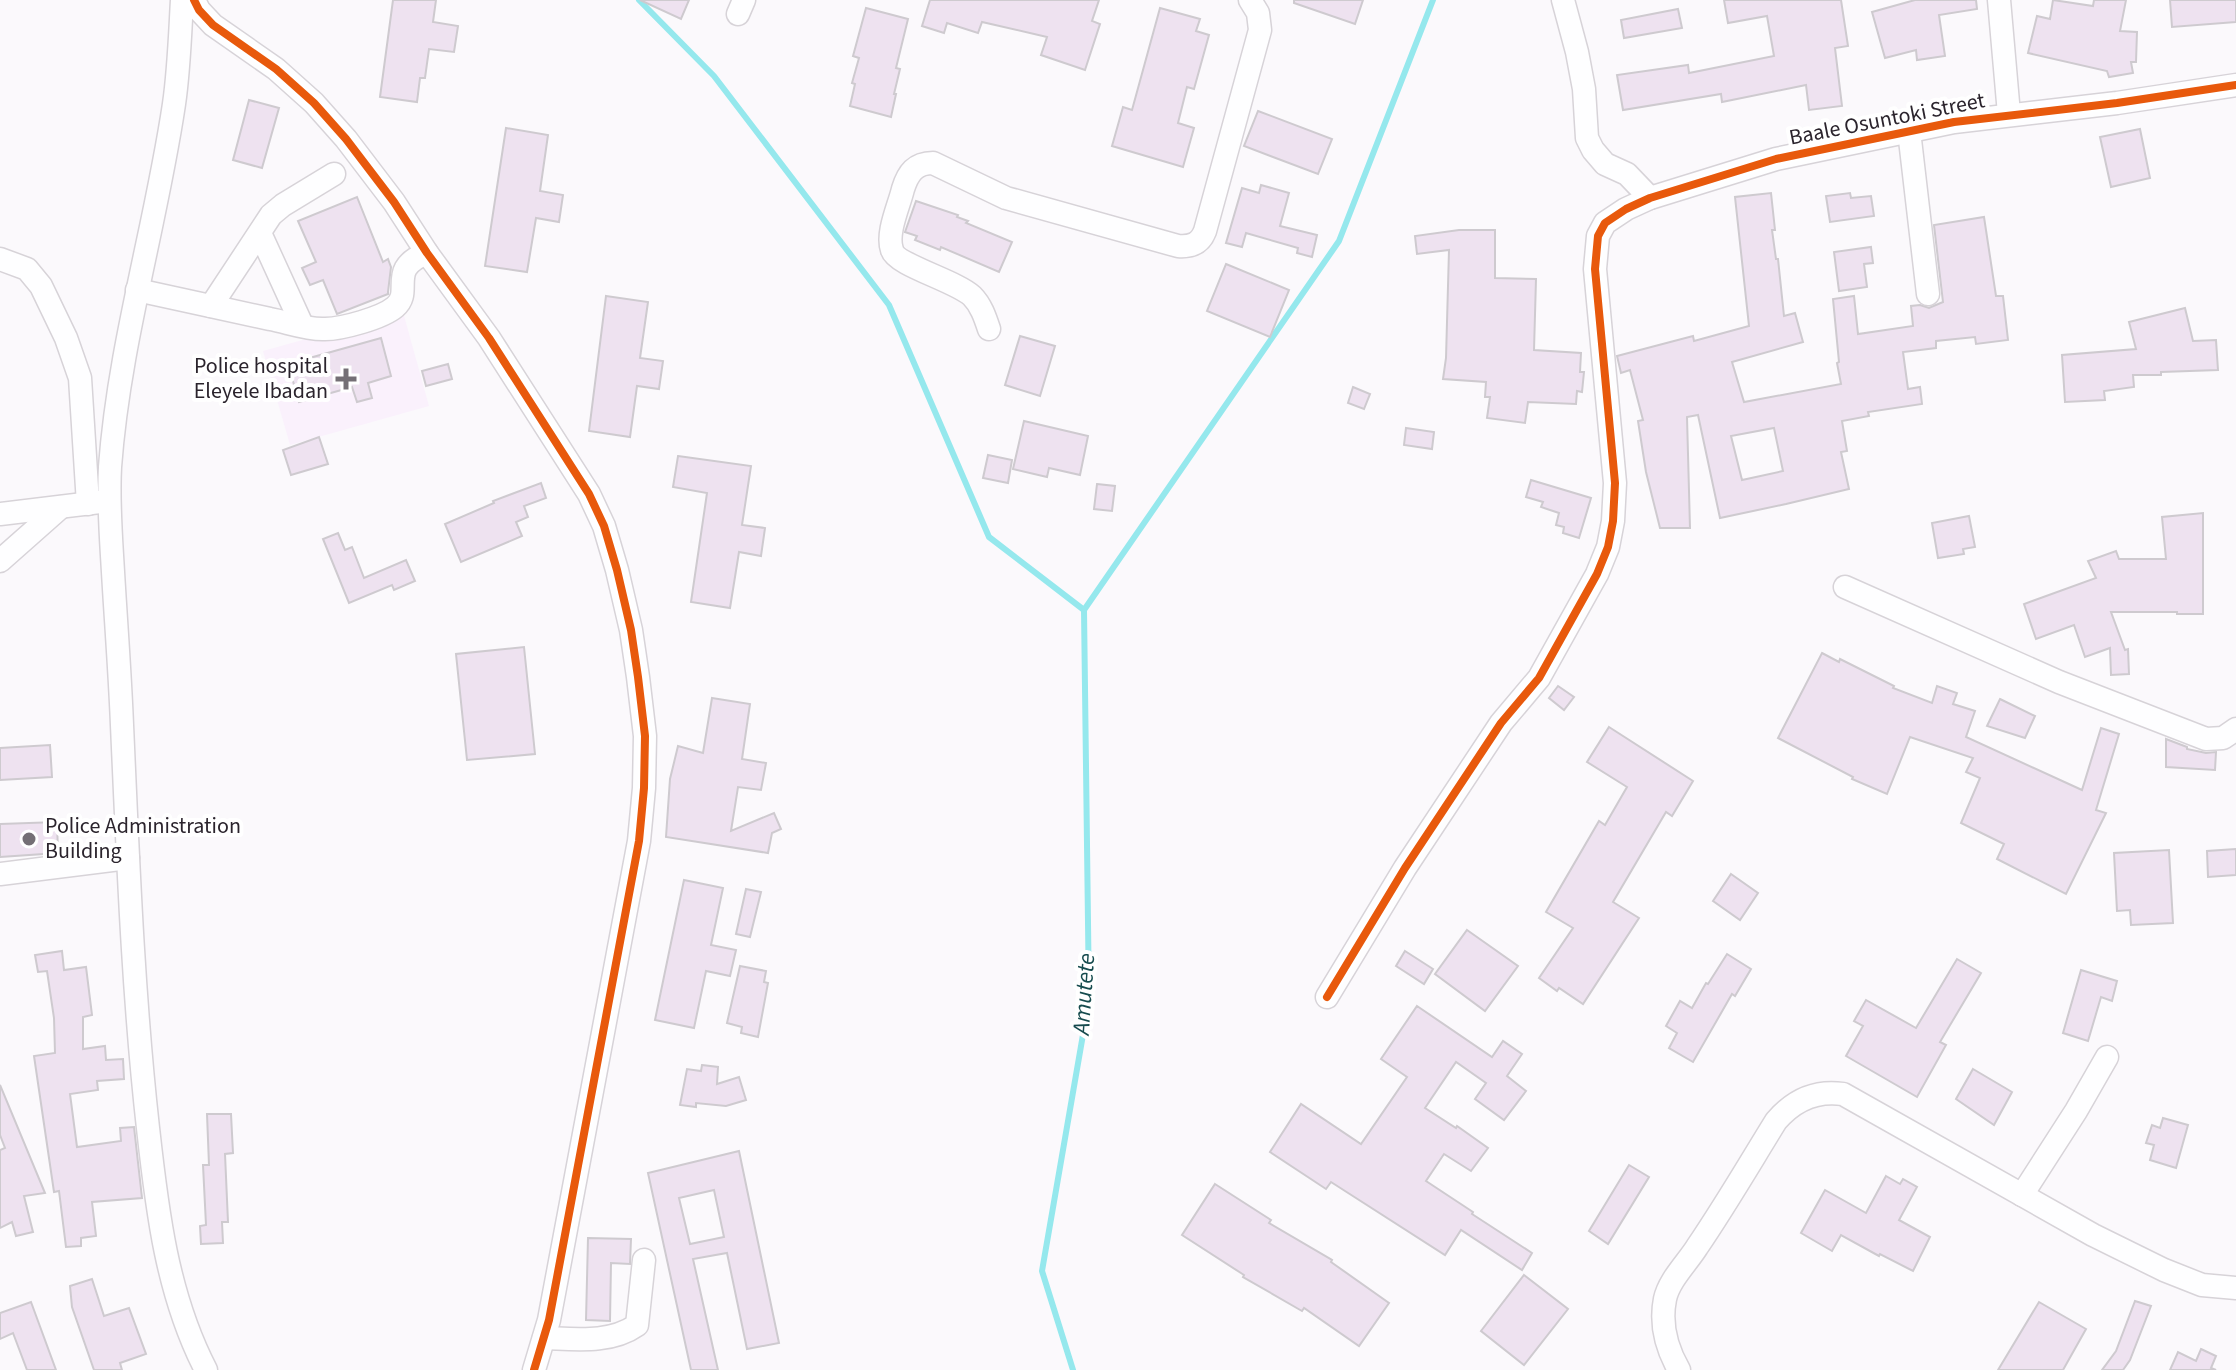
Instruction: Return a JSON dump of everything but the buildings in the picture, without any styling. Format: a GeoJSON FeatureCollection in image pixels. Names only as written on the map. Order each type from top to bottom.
{"type":"FeatureCollection","features":[{"type":"Feature","properties":{"kind":"street"},"geometry":{"type":"LineString","coordinates":[[98,503],[112,450],[137,290],[175,101],[182,0]]}},
{"type":"Feature","properties":{"kind":"street"},"geometry":{"type":"LineString","coordinates":[[194,0],[213,25],[276,69],[314,103],[346,139],[489,338],[589,494],[604,526],[631,630],[645,736],[639,841],[549,1320],[534,1370]]}},
{"type":"Feature","properties":{"kind":"street"},"geometry":{"type":"LineString","coordinates":[[989,329],[979,304],[970,294],[893,255],[892,232],[906,178],[912,170],[925,163],[933,163],[1006,198],[1178,246],[1194,245],[1202,239],[1205,231],[1260,30],[1258,13],[1250,0]]}},
{"type":"Feature","properties":{"kind":"street"},"geometry":{"type":"LineString","coordinates":[[1563,0],[1584,89],[1587,138],[1605,164],[1627,174],[1650,198]]}},
{"type":"Feature","properties":{"kind":"street"},"geometry":{"type":"LineString","coordinates":[[1999,0],[2009,114]]}},
{"type":"Feature","properties":{"kind":"street","name":"Baale Osuntoki Street"},"geometry":{"type":"LineString","coordinates":[[1327,997],[1422,842],[1501,723],[1539,678],[1597,574],[1608,547],[1615,483],[1595,269],[1598,236],[1605,223],[1650,198],[1776,159],[1954,122],[2236,85]]}},
{"type":"Feature","properties":{"kind":"street"},"geometry":{"type":"LineString","coordinates":[[1909,131],[1928,294]]}},
{"type":"Feature","properties":{"kind":"street"},"geometry":{"type":"LineString","coordinates":[[211,306],[271,215],[334,174]]}},
{"type":"Feature","properties":{"kind":"street"},"geometry":{"type":"LineString","coordinates":[[260,233],[302,325]]}},
{"type":"Feature","properties":{"kind":"street"},"geometry":{"type":"LineString","coordinates":[[137,290],[323,330],[363,322],[396,306],[402,297],[402,275],[407,265],[427,253]]}},
{"type":"Feature","properties":{"kind":"street"},"geometry":{"type":"LineString","coordinates":[[0,259],[27,269],[41,286],[66,338],[80,378],[98,503],[128,858],[137,1023],[156,1198],[176,1298],[206,1370]]}},
{"type":"Feature","properties":{"kind":"street"},"geometry":{"type":"LineString","coordinates":[[0,514],[98,503]]}},
{"type":"Feature","properties":{"kind":"street"},"geometry":{"type":"LineString","coordinates":[[0,561],[61,507]]}},
{"type":"Feature","properties":{"kind":"street"},"geometry":{"type":"LineString","coordinates":[[1845,587],[2059,682],[2206,739],[2223,738],[2236,729]]}},
{"type":"Feature","properties":{"kind":"street"},"geometry":{"type":"LineString","coordinates":[[0,874],[128,858]]}},
{"type":"Feature","properties":{"kind":"street"},"geometry":{"type":"LineString","coordinates":[[2022,1195],[2107,1057]]}},
{"type":"Feature","properties":{"kind":"street"},"geometry":{"type":"LineString","coordinates":[[1679,1370],[1669,1353],[1663,1321],[1665,1297],[1776,1121],[1786,1109],[1818,1093],[1843,1094],[2093,1235],[2164,1270],[2202,1285],[2236,1288]]}},
{"type":"Feature","properties":{"kind":"street"},"geometry":{"type":"LineString","coordinates":[[544,1338],[590,1340],[628,1331],[637,1325],[644,1260]]}},
{"type":"Feature","properties":{"kind":"shaded area","name":"Police hospital Eleyele Ibadan"},"geometry":{"type":"Polygon","coordinates":[[[403,312],[429,406],[290,445],[263,351],[403,312]]]}},
{"type":"Feature","properties":{"kind":"waterway"},"geometry":{"type":"LineString","coordinates":[[639,0],[714,76],[889,305],[989,537],[1084,610]]}},
{"type":"Feature","properties":{"kind":"waterway"},"geometry":{"type":"LineString","coordinates":[[1084,610],[1339,241],[1433,0]]}},
{"type":"Feature","properties":{"kind":"waterway","name":"Amutete"},"geometry":{"type":"LineString","coordinates":[[1073,1370],[1042,1271],[1089,1000],[1084,610]]}},
{"type":"Feature","properties":{"kind":"cycle path"},"geometry":{"type":"LineString","coordinates":[[194,0],[213,25],[276,69],[314,103],[394,202],[489,338],[589,494],[604,526],[617,570],[631,630],[645,736],[639,841],[549,1320],[534,1370]]}},
{"type":"Feature","properties":{"kind":"cycle path"},"geometry":{"type":"LineString","coordinates":[[1327,997],[1405,868],[1501,723],[1539,678],[1597,574],[1608,547],[1615,483],[1595,269],[1598,236],[1605,223],[1650,198],[1776,159],[1954,122],[2236,85]]}},
{"type":"Feature","properties":{"kind":"place","name":"Police hospital Eleyele Ibadan"},"geometry":{"type":"Point","coordinates":[346,379]}},
{"type":"Feature","properties":{"kind":"place","name":"Police Administration Building"},"geometry":{"type":"Point","coordinates":[29,839]}}]}
